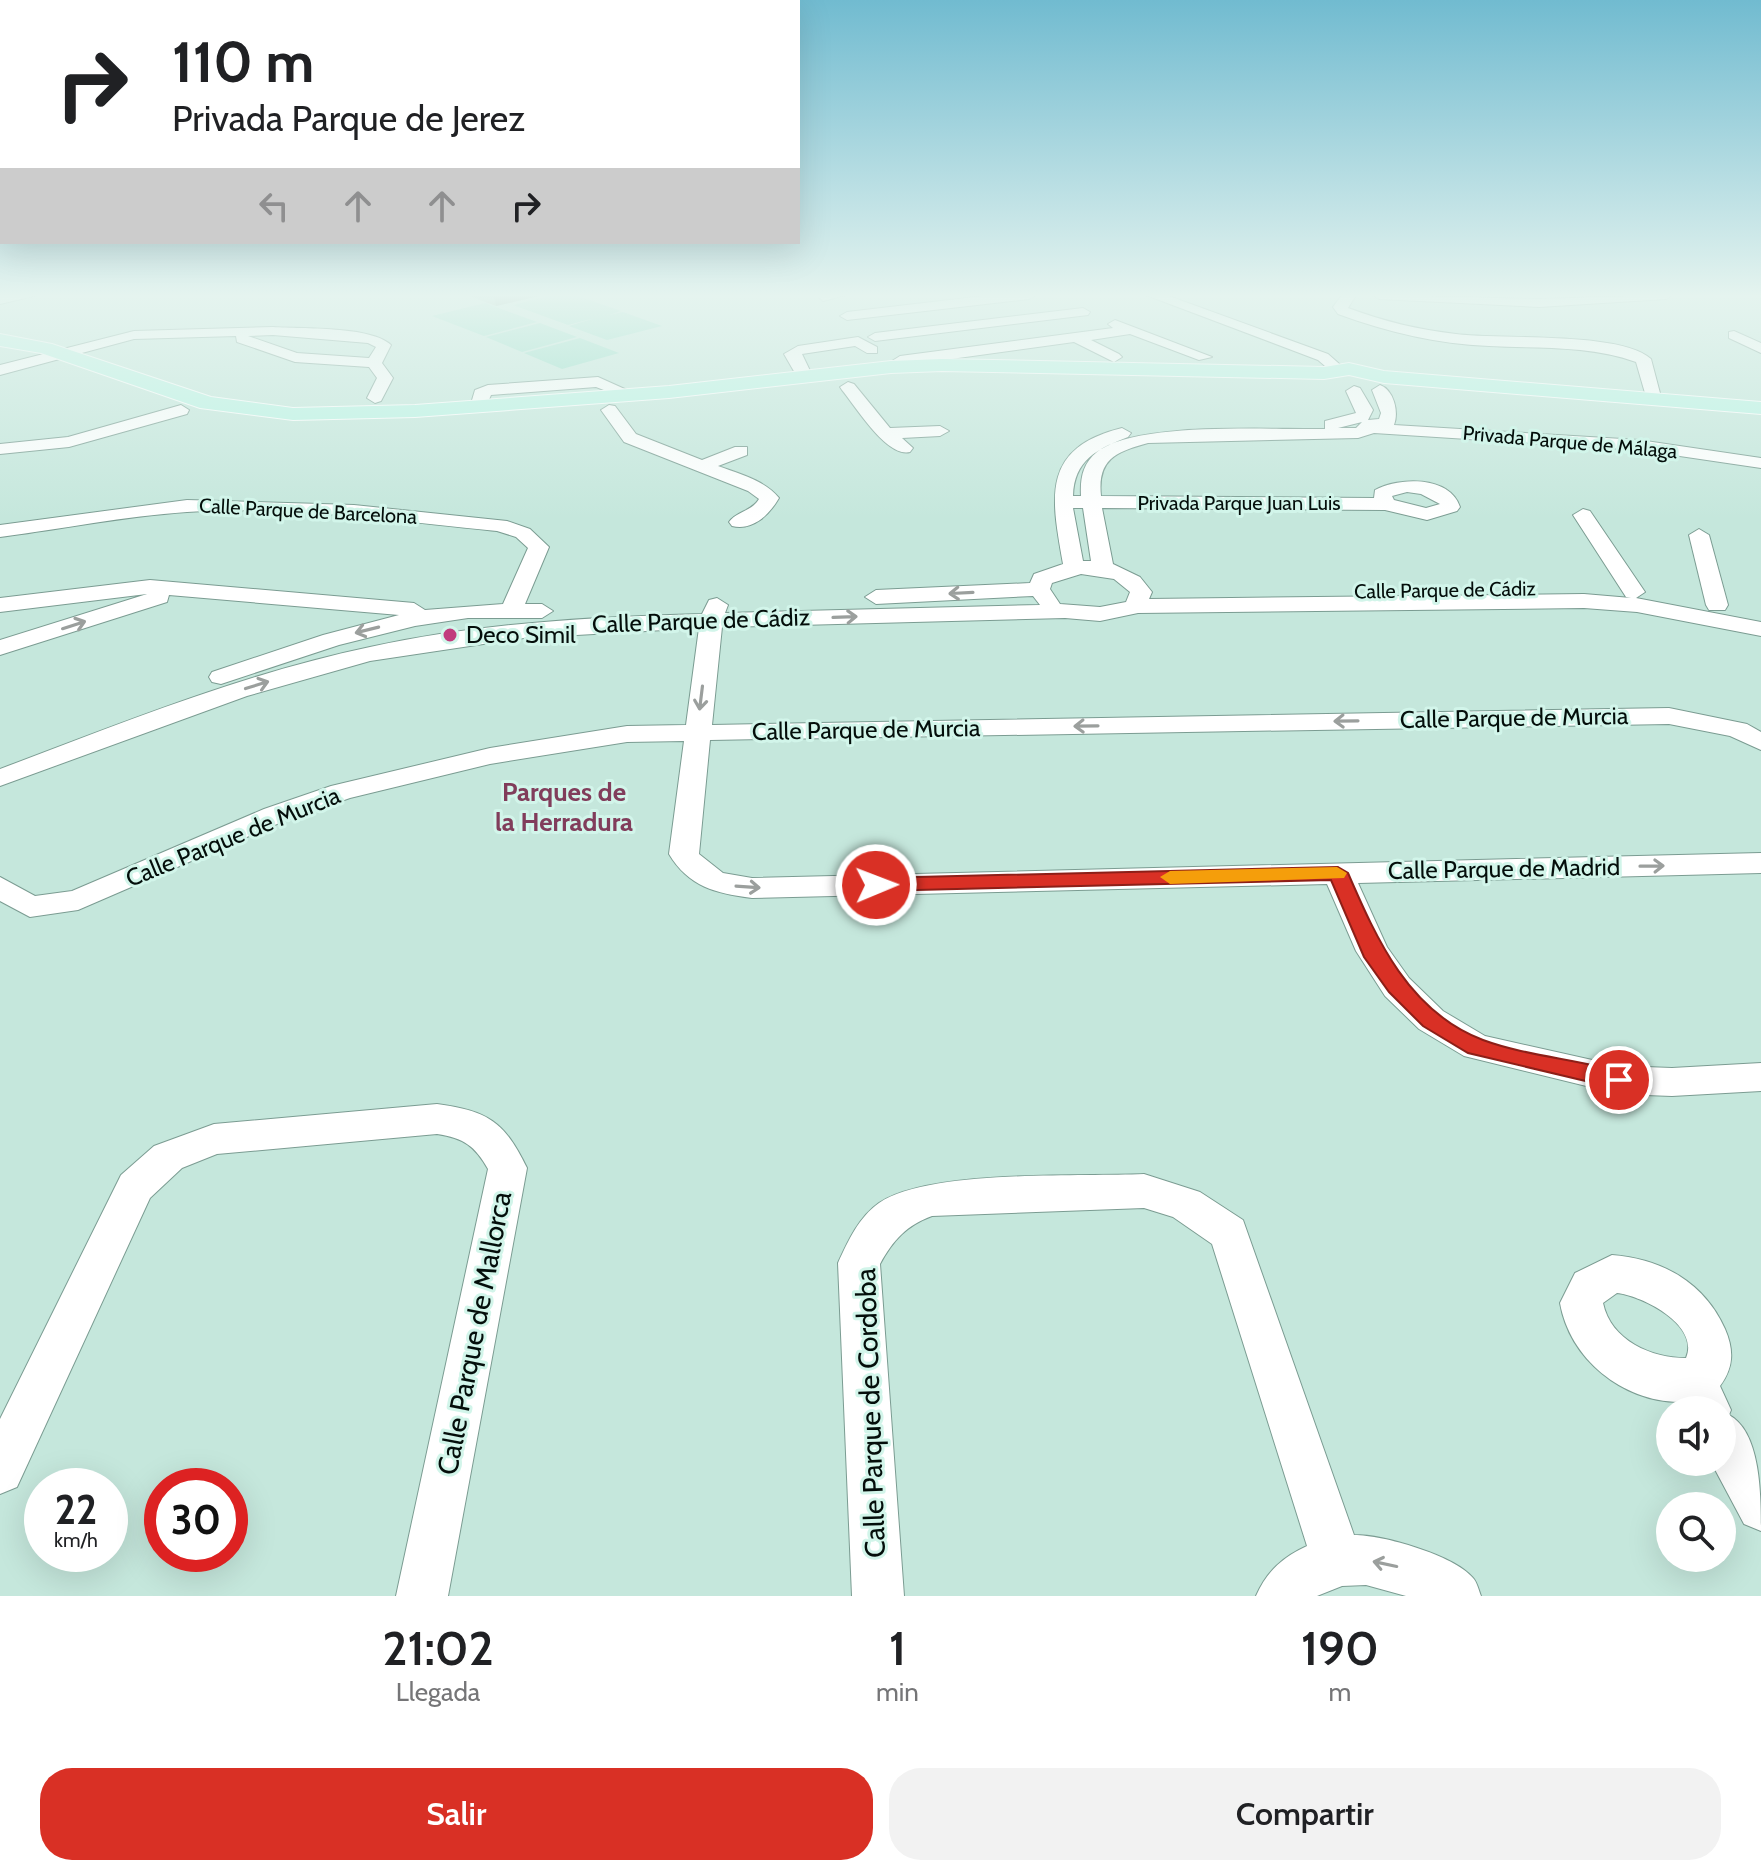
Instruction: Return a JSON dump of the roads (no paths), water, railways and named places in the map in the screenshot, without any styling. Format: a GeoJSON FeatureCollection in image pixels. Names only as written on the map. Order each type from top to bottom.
{"type":"FeatureCollection","features":[{"type":"Feature","properties":{"kind":"main road"},"geometry":{"type":"LineString","coordinates":[[58,369],[181,410],[264,426],[609,410],[848,387],[898,370]]}},
{"type":"Feature","properties":{"kind":"main road"},"geometry":{"type":"LineString","coordinates":[[109,369],[208,403],[235,408],[413,420]]}},
{"type":"Feature","properties":{"kind":"main road"},"geometry":{"type":"LineString","coordinates":[[476,418],[798,369]]}},
{"type":"Feature","properties":{"kind":"main road"},"geometry":{"type":"LineString","coordinates":[[848,369],[1338,380]]}},
{"type":"Feature","properties":{"kind":"main road"},"geometry":{"type":"LineString","coordinates":[[945,371],[1001,369]]}},
{"type":"Feature","properties":{"kind":"main road"},"geometry":{"type":"LineString","coordinates":[[1093,369],[1338,380],[1761,416]]}},
{"type":"Feature","properties":{"kind":"main road"},"geometry":{"type":"LineString","coordinates":[[1383,385],[1652,392],[1761,408]]}},
{"type":"Feature","properties":{"kind":"street"},"geometry":{"type":"LineString","coordinates":[[375,398],[385,378],[379,369]]}},
{"type":"Feature","properties":{"kind":"street"},"geometry":{"type":"LineString","coordinates":[[1074,567],[1065,502],[1067,465],[1078,451],[1096,440],[1128,431],[1172,426],[1313,426],[1363,416],[1365,410],[1331,369]]}},
{"type":"Feature","properties":{"kind":"street"},"geometry":{"type":"LineString","coordinates":[[1646,369],[1652,392]]}},
{"type":"Feature","properties":{"kind":"street"},"geometry":{"type":"LineString","coordinates":[[1103,569],[1093,503],[1092,469],[1103,456],[1119,446],[1148,438],[1327,436],[1378,429],[1387,422],[1389,413],[1383,385]]}},
{"type":"Feature","properties":{"kind":"street"},"geometry":{"type":"LineString","coordinates":[[848,387],[885,433],[904,448]]}},
{"type":"Feature","properties":{"kind":"street"},"geometry":{"type":"LineString","coordinates":[[5,446],[69,442],[181,410]]}},
{"type":"Feature","properties":{"kind":"street"},"geometry":{"type":"LineString","coordinates":[[609,410],[630,438],[755,487],[769,498],[761,512],[739,522]]}},
{"type":"Feature","properties":{"kind":"street"},"geometry":{"type":"LineString","coordinates":[[1355,420],[1378,429]]}},
{"type":"Feature","properties":{"kind":"street","name":"Privada Parque de Málaga"},"geometry":{"type":"LineString","coordinates":[[1378,429],[1639,445],[1761,463]]}},
{"type":"Feature","properties":{"kind":"street"},"geometry":{"type":"LineString","coordinates":[[885,433],[940,431]]}},
{"type":"Feature","properties":{"kind":"street"},"geometry":{"type":"LineString","coordinates":[[605,444],[630,438]]}},
{"type":"Feature","properties":{"kind":"street"},"geometry":{"type":"LineString","coordinates":[[700,467],[741,451]]}},
{"type":"Feature","properties":{"kind":"street","name":"Privada Parque Juan Luis"},"geometry":{"type":"LineString","coordinates":[[1065,502],[1385,504]]}},
{"type":"Feature","properties":{"kind":"street","name":"Calle Parque de Barcelona"},"geometry":{"type":"LineString","coordinates":[[0,531],[187,506],[354,511],[500,525],[523,533],[539,547],[511,612]]}},
{"type":"Feature","properties":{"kind":"street"},"geometry":{"type":"LineString","coordinates":[[1583,515],[1634,592]]}},
{"type":"Feature","properties":{"kind":"street"},"geometry":{"type":"LineString","coordinates":[[1699,535],[1717,605]]}},
{"type":"Feature","properties":{"kind":"street"},"geometry":{"type":"LineString","coordinates":[[1065,611],[1046,601],[1039,589],[1042,579],[1074,567],[1103,569],[1135,583],[1138,599]]}},
{"type":"Feature","properties":{"kind":"street"},"geometry":{"type":"LineString","coordinates":[[0,648],[184,589]]}},
{"type":"Feature","properties":{"kind":"street"},"geometry":{"type":"LineString","coordinates":[[0,605],[103,590],[184,589],[447,613]]}},
{"type":"Feature","properties":{"kind":"street","name":"Calle Parque de Cádiz"},"geometry":{"type":"LineString","coordinates":[[0,778],[208,700],[315,655],[526,628],[1039,589]]}},
{"type":"Feature","properties":{"kind":"street","name":"Calle Parque de Cádiz"},"geometry":{"type":"LineString","coordinates":[[0,759],[447,613],[1065,611],[1103,614],[1138,599],[1559,589],[1634,592],[1761,615]]}},
{"type":"Feature","properties":{"kind":"street","name":"Calle Parque de Cádiz"},"geometry":{"type":"LineString","coordinates":[[1138,599],[1584,601],[1637,605],[1761,629]]}},
{"type":"Feature","properties":{"kind":"street"},"geometry":{"type":"LineString","coordinates":[[697,733],[714,613]]}},
{"type":"Feature","properties":{"kind":"street","name":"Calle Parque de Murcia"},"geometry":{"type":"LineString","coordinates":[[0,887],[30,907],[78,900],[274,815],[341,792],[570,741],[627,734],[1669,716],[1738,730],[1761,742]]}},
{"type":"Feature","properties":{"kind":"street","name":"Calle Parque de Madrid"},"geometry":{"type":"LineString","coordinates":[[697,733],[684,854],[691,868],[713,883],[752,888],[1761,863]]}},
{"type":"Feature","properties":{"kind":"street"},"geometry":{"type":"LineString","coordinates":[[1338,873],[1372,951],[1397,987],[1431,1020],[1476,1047],[1619,1080],[1672,1082],[1761,1077]]}},
{"type":"Feature","properties":{"kind":"street","name":"Calle Parque de Mallorca"},"geometry":{"type":"LineString","coordinates":[[0,1470],[135,1187],[168,1157],[214,1139],[437,1119],[471,1124],[491,1140],[508,1168],[422,1596]]}},
{"type":"Feature","properties":{"kind":"street","name":"Calle Parque de Cordoba"},"geometry":{"type":"LineString","coordinates":[[878,1596],[859,1263],[878,1226],[903,1208],[932,1199],[1144,1191],[1186,1204],[1229,1233],[1337,1560]]}},
{"type":"Feature","properties":{"kind":"street"},"geometry":{"type":"LineString","coordinates":[[1736,1461],[1761,1507]]}},
{"type":"Feature","properties":{"kind":"street"},"geometry":{"type":"LineString","coordinates":[[1282,1596],[1294,1580],[1337,1560],[1383,1561],[1431,1579],[1455,1596]]}},
{"type":"Feature","properties":{"kind":"place","name":"Deco Simil"},"geometry":{"type":"Point","coordinates":[450,635]}},
{"type":"Feature","properties":{"kind":"district","name":"Parques de la Herradura"},"geometry":{"type":"Point","coordinates":[564,807]}}]}
